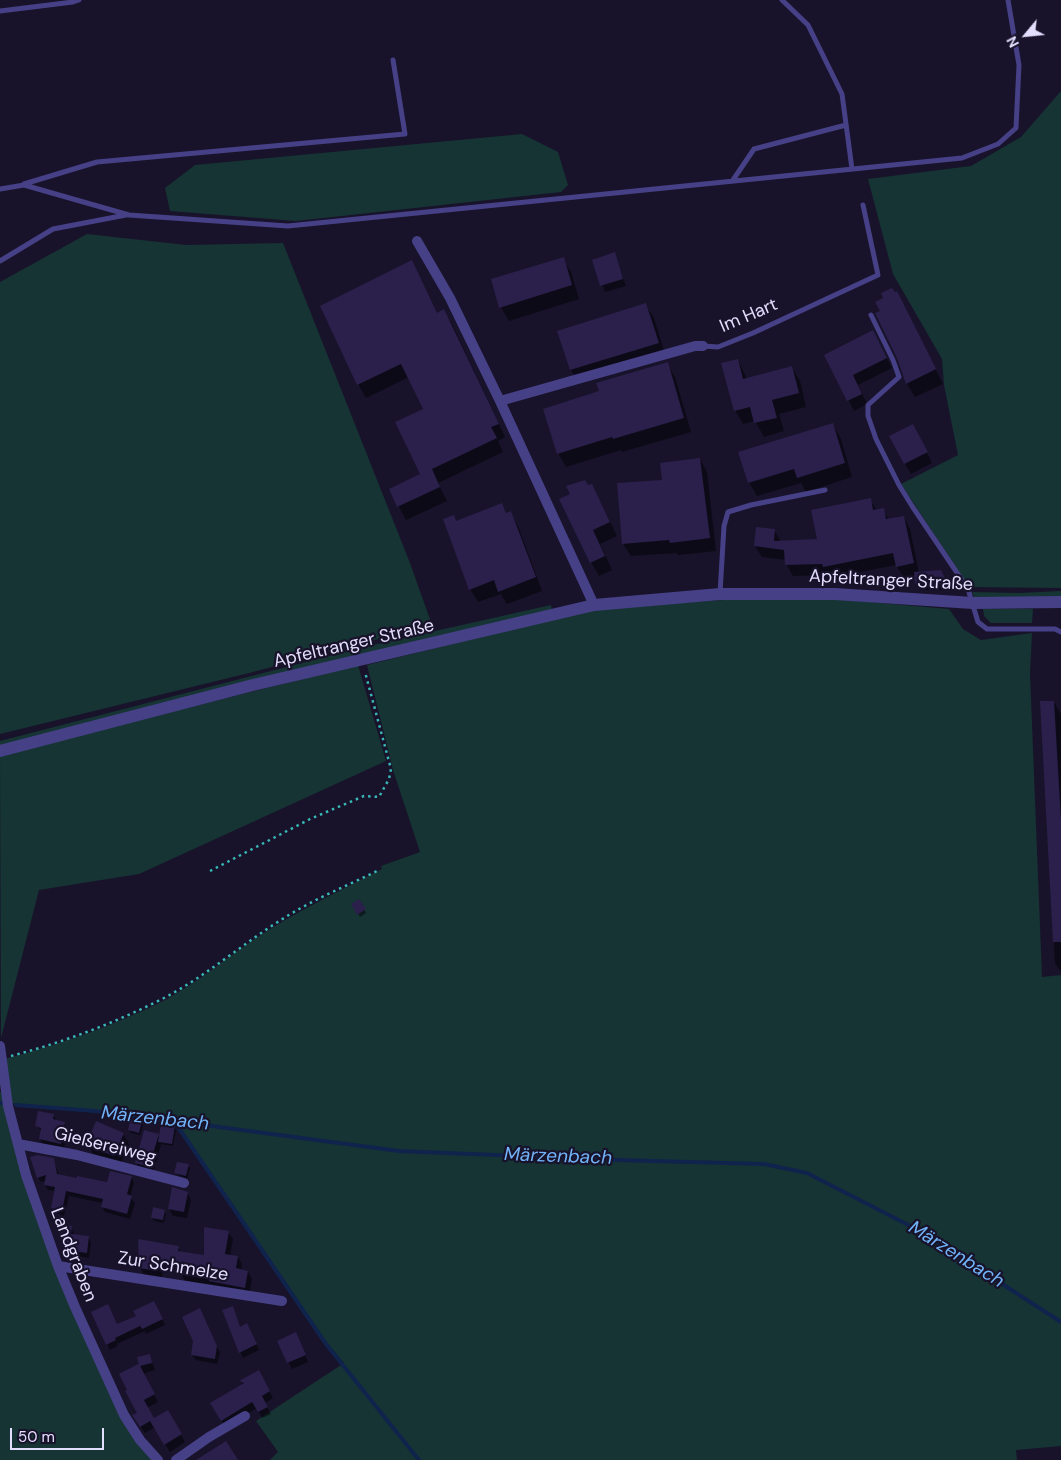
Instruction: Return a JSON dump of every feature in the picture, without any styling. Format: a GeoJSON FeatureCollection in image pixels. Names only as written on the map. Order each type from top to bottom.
{"type":"FeatureCollection","features":[{"type":"Feature","properties":{"kind":"street"},"geometry":{"type":"LineString","coordinates":[[417,241],[450,298],[500,400],[594,605]]}},
{"type":"Feature","properties":{"kind":"street","name":"Im Hart"},"geometry":{"type":"LineString","coordinates":[[500,400],[695,346],[703,346]]}},
{"type":"Feature","properties":{"kind":"street","name":"Apfeltranger Straße"},"geometry":{"type":"LineString","coordinates":[[0,752],[253,685],[594,605],[720,594],[834,594],[973,603],[1061,602]]}},
{"type":"Feature","properties":{"kind":"street","name":"Landgraben"},"geometry":{"type":"LineString","coordinates":[[0,1046],[3,1058],[2,1088],[26,1176],[58,1266],[124,1415],[140,1440],[158,1460]]}},
{"type":"Feature","properties":{"kind":"street","name":"Gießereiweg"},"geometry":{"type":"LineString","coordinates":[[18,1144],[77,1155],[184,1182]]}},
{"type":"Feature","properties":{"kind":"street","name":"Zur Schmelze"},"geometry":{"type":"LineString","coordinates":[[58,1266],[282,1301]]}},
{"type":"Feature","properties":{"kind":"street"},"geometry":{"type":"LineString","coordinates":[[176,1460],[209,1437],[245,1416]]}},
{"type":"Feature","properties":{"kind":"lane"},"geometry":{"type":"LineString","coordinates":[[0,11],[78,0]]}},
{"type":"Feature","properties":{"kind":"lane"},"geometry":{"type":"LineString","coordinates":[[782,0],[808,25],[842,94],[852,169]]}},
{"type":"Feature","properties":{"kind":"lane"},"geometry":{"type":"LineString","coordinates":[[24,185],[129,215],[288,226],[962,158],[998,144],[1016,128],[1019,65],[1008,0]]}},
{"type":"Feature","properties":{"kind":"lane"},"geometry":{"type":"LineString","coordinates":[[0,189],[24,185],[97,162],[404,134],[393,60]]}},
{"type":"Feature","properties":{"kind":"lane"},"geometry":{"type":"LineString","coordinates":[[733,180],[754,149],[846,125]]}},
{"type":"Feature","properties":{"kind":"lane","name":"Im Hart"},"geometry":{"type":"LineString","coordinates":[[703,346],[718,347],[753,333],[878,275],[863,205]]}},
{"type":"Feature","properties":{"kind":"lane"},"geometry":{"type":"LineString","coordinates":[[0,261],[53,230],[129,215]]}},
{"type":"Feature","properties":{"kind":"lane"},"geometry":{"type":"LineString","coordinates":[[871,315],[898,377],[868,404],[868,416],[876,439],[899,485],[968,589],[978,622],[987,629],[1055,629],[1061,632]]}},
{"type":"Feature","properties":{"kind":"lane"},"geometry":{"type":"LineString","coordinates":[[720,594],[724,526],[728,512],[751,505],[825,490]]}},
{"type":"Feature","properties":{"kind":"path"},"geometry":{"type":"LineString","coordinates":[[210,871],[310,820],[364,796],[379,797],[389,779],[391,769],[362,660]]}},
{"type":"Feature","properties":{"kind":"path"},"geometry":{"type":"LineString","coordinates":[[3,1058],[106,1025],[165,998],[295,912],[379,870]]}},
{"type":"Feature","properties":{"kind":"green space"},"geometry":{"type":"Polygon","coordinates":[[[1061,91],[1061,588],[969,587],[901,484],[958,455],[944,385],[942,359],[893,274],[868,179],[971,166],[1021,137],[1061,91]]]}},
{"type":"Feature","properties":{"kind":"green space"},"geometry":{"type":"Polygon","coordinates":[[[522,134],[558,152],[568,185],[561,192],[296,221],[170,211],[165,188],[195,165],[522,134]]]}},
{"type":"Feature","properties":{"kind":"green space"},"geometry":{"type":"Polygon","coordinates":[[[87,234],[186,245],[283,243],[410,563],[432,625],[249,673],[0,734],[0,282],[87,234]]]}},
{"type":"Feature","properties":{"kind":"green space"},"geometry":{"type":"Polygon","coordinates":[[[1061,591],[1061,598],[975,599],[972,592],[1019,593],[1061,591]]]}},
{"type":"Feature","properties":{"kind":"green space"},"geometry":{"type":"Polygon","coordinates":[[[835,599],[949,609],[963,629],[981,640],[1032,633],[1030,673],[1042,977],[1061,975],[1061,1446],[1016,1450],[1017,1460],[270,1460],[278,1452],[256,1421],[344,1363],[327,1343],[174,1119],[9,1103],[5,1059],[86,1034],[165,1000],[287,919],[382,869],[381,866],[420,852],[393,770],[367,665],[595,609],[723,600],[835,599]]]}},
{"type":"Feature","properties":{"kind":"green space"},"geometry":{"type":"Polygon","coordinates":[[[551,605],[552,611],[0,748],[0,741],[364,647],[551,605]]]}},
{"type":"Feature","properties":{"kind":"green space"},"geometry":{"type":"Polygon","coordinates":[[[983,609],[1033,609],[1032,623],[991,623],[984,616],[983,609]]]}},
{"type":"Feature","properties":{"kind":"green space"},"geometry":{"type":"Polygon","coordinates":[[[358,665],[386,761],[139,874],[39,890],[1,1038],[0,755],[358,665]]]}},
{"type":"Feature","properties":{"kind":"green space"},"geometry":{"type":"Polygon","coordinates":[[[0,1092],[2,1092],[72,1309],[154,1460],[0,1460],[0,1092]]]}},
{"type":"Feature","properties":{"kind":"building"},"geometry":{"type":"Polygon","coordinates":[[[615,252],[623,279],[600,286],[592,260],[615,252]]]}},
{"type":"Feature","properties":{"kind":"building"},"geometry":{"type":"Polygon","coordinates":[[[564,257],[572,285],[499,308],[491,279],[564,257]]]}},
{"type":"Feature","properties":{"kind":"building"},"geometry":{"type":"Polygon","coordinates":[[[412,260],[437,313],[444,309],[499,424],[491,427],[497,438],[432,469],[440,487],[397,507],[389,489],[420,474],[395,422],[423,409],[401,364],[357,385],[320,306],[412,260]]]}},
{"type":"Feature","properties":{"kind":"building"},"geometry":{"type":"Polygon","coordinates":[[[892,288],[895,292],[897,291],[936,369],[906,384],[897,358],[875,313],[880,311],[875,302],[883,298],[881,293],[892,288]]]}},
{"type":"Feature","properties":{"kind":"building"},"geometry":{"type":"Polygon","coordinates":[[[646,303],[659,343],[570,370],[557,331],[646,303]]]}},
{"type":"Feature","properties":{"kind":"building"},"geometry":{"type":"Polygon","coordinates":[[[873,330],[887,358],[853,375],[862,394],[847,401],[824,355],[873,330]]]}},
{"type":"Feature","properties":{"kind":"building"},"geometry":{"type":"Polygon","coordinates":[[[738,359],[743,379],[792,366],[799,393],[772,400],[777,418],[754,423],[750,407],[734,411],[721,363],[738,359]]]}},
{"type":"Feature","properties":{"kind":"building"},"geometry":{"type":"Polygon","coordinates":[[[668,362],[684,418],[557,454],[543,409],[599,391],[596,383],[668,362]]]}},
{"type":"Feature","properties":{"kind":"building"},"geometry":{"type":"Polygon","coordinates":[[[833,423],[845,463],[797,478],[794,469],[748,483],[738,452],[833,423]]]}},
{"type":"Feature","properties":{"kind":"building"},"geometry":{"type":"Polygon","coordinates":[[[913,424],[928,452],[904,464],[889,436],[913,424]]]}},
{"type":"Feature","properties":{"kind":"building"},"geometry":{"type":"Polygon","coordinates":[[[700,458],[710,538],[670,543],[669,540],[622,544],[617,483],[662,480],[660,463],[700,458]]]}},
{"type":"Feature","properties":{"kind":"building"},"geometry":{"type":"Polygon","coordinates":[[[585,480],[588,485],[592,484],[610,522],[593,530],[605,556],[590,563],[559,499],[570,494],[566,486],[585,480]]]}},
{"type":"Feature","properties":{"kind":"building"},"geometry":{"type":"Polygon","coordinates":[[[871,498],[873,510],[884,508],[886,519],[904,516],[914,563],[896,567],[893,553],[823,567],[822,564],[785,565],[784,550],[754,546],[756,527],[775,529],[774,541],[817,539],[811,510],[871,498]]]}},
{"type":"Feature","properties":{"kind":"building"},"geometry":{"type":"Polygon","coordinates":[[[502,503],[506,513],[511,511],[536,577],[498,592],[494,580],[469,590],[443,519],[454,515],[456,521],[502,503]]]}},
{"type":"Feature","properties":{"kind":"building"},"geometry":{"type":"Polygon","coordinates":[[[941,570],[948,584],[915,584],[914,572],[941,570]]]}},
{"type":"Feature","properties":{"kind":"building"},"geometry":{"type":"Polygon","coordinates":[[[1040,701],[1054,701],[1061,820],[1061,942],[1053,942],[1040,701]]]}},
{"type":"Feature","properties":{"kind":"building"},"geometry":{"type":"Polygon","coordinates":[[[359,899],[366,909],[357,915],[351,904],[359,899]]]}},
{"type":"Feature","properties":{"kind":"building"},"geometry":{"type":"Polygon","coordinates":[[[38,1111],[54,1114],[53,1119],[65,1122],[61,1144],[39,1139],[41,1128],[35,1126],[38,1111]]]}},
{"type":"Feature","properties":{"kind":"building"},"geometry":{"type":"Polygon","coordinates":[[[131,1118],[142,1121],[139,1133],[128,1130],[131,1118]]]}},
{"type":"Feature","properties":{"kind":"building"},"geometry":{"type":"Polygon","coordinates":[[[96,1121],[124,1133],[114,1156],[86,1145],[96,1121]]]}},
{"type":"Feature","properties":{"kind":"building"},"geometry":{"type":"Polygon","coordinates":[[[161,1124],[175,1126],[172,1144],[158,1142],[161,1124]]]}},
{"type":"Feature","properties":{"kind":"building"},"geometry":{"type":"Polygon","coordinates":[[[144,1130],[159,1134],[149,1167],[135,1163],[144,1130]]]}},
{"type":"Feature","properties":{"kind":"building"},"geometry":{"type":"Polygon","coordinates":[[[37,1155],[54,1158],[57,1174],[107,1182],[110,1171],[132,1176],[127,1194],[132,1196],[127,1214],[101,1207],[103,1199],[66,1191],[62,1211],[51,1208],[55,1187],[44,1185],[46,1175],[37,1178],[30,1157],[37,1155]]]}},
{"type":"Feature","properties":{"kind":"building"},"geometry":{"type":"Polygon","coordinates":[[[177,1162],[189,1164],[186,1176],[174,1173],[177,1162]]]}},
{"type":"Feature","properties":{"kind":"building"},"geometry":{"type":"Polygon","coordinates":[[[172,1187],[188,1192],[184,1212],[168,1209],[172,1187]]]}},
{"type":"Feature","properties":{"kind":"building"},"geometry":{"type":"Polygon","coordinates":[[[153,1207],[165,1210],[163,1220],[151,1218],[153,1207]]]}},
{"type":"Feature","properties":{"kind":"building"},"geometry":{"type":"Polygon","coordinates":[[[61,1224],[72,1226],[71,1234],[89,1236],[87,1253],[64,1250],[66,1239],[59,1238],[61,1224]]]}},
{"type":"Feature","properties":{"kind":"building"},"geometry":{"type":"Polygon","coordinates":[[[204,1227],[229,1231],[225,1254],[238,1256],[236,1268],[248,1271],[245,1288],[179,1274],[181,1264],[160,1261],[158,1271],[139,1268],[138,1239],[179,1246],[178,1251],[204,1255],[204,1227]]]}},
{"type":"Feature","properties":{"kind":"building"},"geometry":{"type":"Polygon","coordinates":[[[154,1301],[163,1319],[142,1329],[140,1326],[115,1338],[116,1340],[106,1345],[91,1312],[108,1304],[117,1324],[136,1316],[133,1311],[154,1301]]]}},
{"type":"Feature","properties":{"kind":"building"},"geometry":{"type":"Polygon","coordinates":[[[233,1306],[240,1327],[247,1323],[257,1344],[239,1353],[222,1310],[233,1306]]]}},
{"type":"Feature","properties":{"kind":"building"},"geometry":{"type":"Polygon","coordinates":[[[200,1308],[217,1346],[215,1359],[191,1355],[193,1341],[182,1317],[200,1308]]]}},
{"type":"Feature","properties":{"kind":"building"},"geometry":{"type":"Polygon","coordinates":[[[296,1332],[306,1355],[287,1363],[277,1341],[296,1332]]]}},
{"type":"Feature","properties":{"kind":"building"},"geometry":{"type":"Polygon","coordinates":[[[150,1354],[152,1363],[140,1366],[155,1394],[144,1400],[154,1418],[168,1410],[182,1434],[164,1445],[150,1421],[140,1427],[132,1415],[137,1413],[125,1391],[127,1390],[119,1374],[139,1365],[137,1357],[150,1354]]]}},
{"type":"Feature","properties":{"kind":"building"},"geometry":{"type":"Polygon","coordinates":[[[259,1370],[270,1391],[262,1396],[268,1407],[258,1412],[252,1402],[221,1421],[210,1403],[244,1383],[239,1381],[259,1370]]]}},
{"type":"Feature","properties":{"kind":"building"},"geometry":{"type":"Polygon","coordinates":[[[226,1441],[238,1460],[196,1460],[226,1441]]]}},
{"type":"Feature","properties":{"kind":"waterway","name":"Märzenbach"},"geometry":{"type":"LineString","coordinates":[[16,1105],[95,1111],[399,1151],[764,1164],[807,1173],[920,1231],[1061,1322]]}},
{"type":"Feature","properties":{"kind":"waterway"},"geometry":{"type":"LineString","coordinates":[[174,1121],[326,1344],[419,1460]]}}]}
